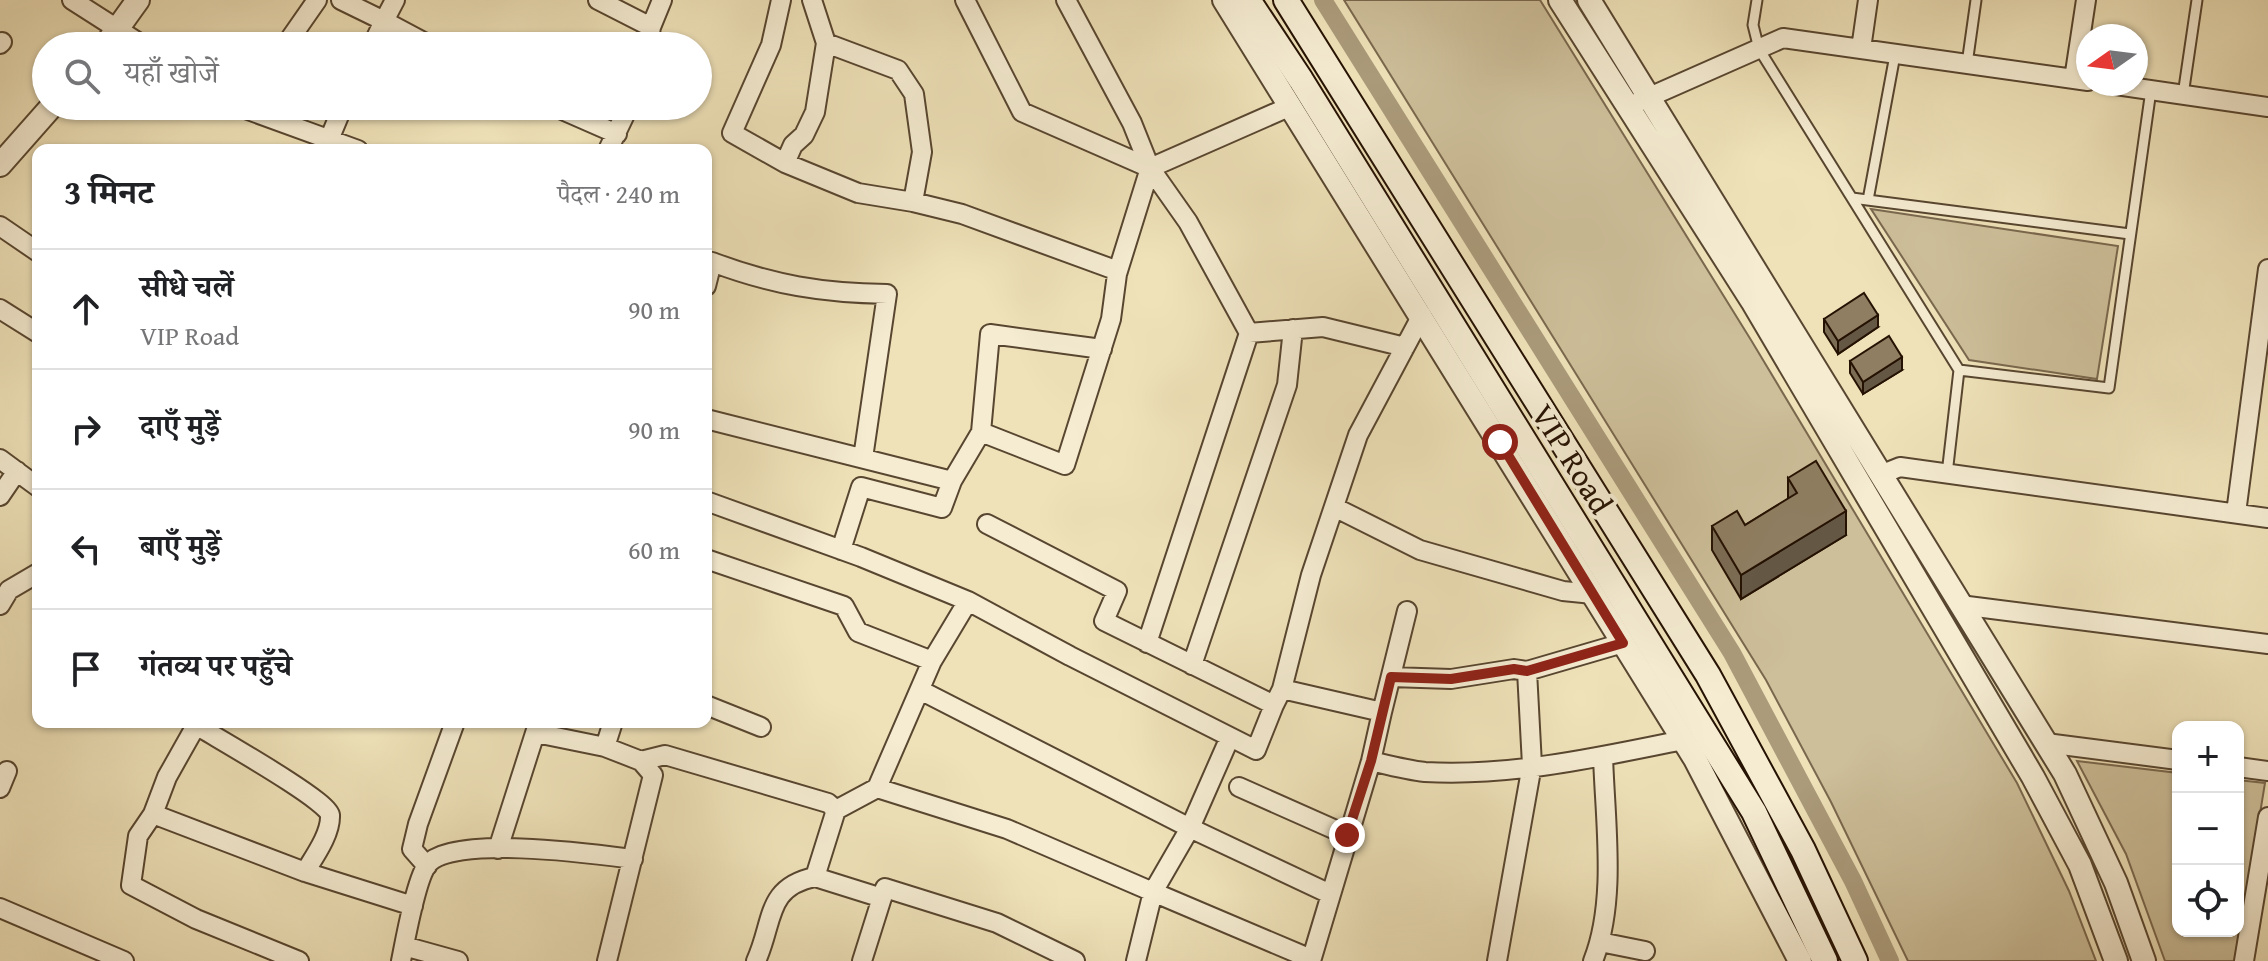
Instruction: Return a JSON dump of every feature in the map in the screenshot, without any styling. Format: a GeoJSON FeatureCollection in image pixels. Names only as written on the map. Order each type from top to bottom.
{"type":"FeatureCollection","features":[{"type":"Feature","properties":{"kind":"main road","name":"VIP Road"},"geometry":{"type":"LineString","coordinates":[[1248,0],[1310,94],[1754,812],[1825,961]]}},
{"type":"Feature","properties":{"kind":"main road","name":"VIP Road"},"geometry":{"type":"LineString","coordinates":[[1286,0],[1708,675],[1803,850],[1855,961]]}},
{"type":"Feature","properties":{"kind":"street"},"geometry":{"type":"LineString","coordinates":[[72,0],[106,32]]}},
{"type":"Feature","properties":{"kind":"street"},"geometry":{"type":"LineString","coordinates":[[115,32],[138,0]]}},
{"type":"Feature","properties":{"kind":"street"},"geometry":{"type":"LineString","coordinates":[[295,32],[317,0]]}},
{"type":"Feature","properties":{"kind":"street"},"geometry":{"type":"LineString","coordinates":[[341,0],[405,32]]}},
{"type":"Feature","properties":{"kind":"street"},"geometry":{"type":"LineString","coordinates":[[379,32],[395,0]]}},
{"type":"Feature","properties":{"kind":"street"},"geometry":{"type":"LineString","coordinates":[[598,0],[651,27]]}},
{"type":"Feature","properties":{"kind":"street"},"geometry":{"type":"LineString","coordinates":[[650,32],[662,0]]}},
{"type":"Feature","properties":{"kind":"street"},"geometry":{"type":"LineString","coordinates":[[781,0],[771,45],[732,133],[785,163],[858,193],[962,214],[1118,271]]}},
{"type":"Feature","properties":{"kind":"street"},"geometry":{"type":"LineString","coordinates":[[785,163],[815,112],[826,43],[812,0]]}},
{"type":"Feature","properties":{"kind":"street"},"geometry":{"type":"LineString","coordinates":[[965,0],[1022,112],[1150,168],[1291,106]]}},
{"type":"Feature","properties":{"kind":"street"},"geometry":{"type":"LineString","coordinates":[[1066,0],[1132,123],[1150,168],[1188,222],[1249,333],[1147,643]]}},
{"type":"Feature","properties":{"kind":"street","name":"VIP Road"},"geometry":{"type":"LineString","coordinates":[[1224,0],[1683,740],[1800,961]]}},
{"type":"Feature","properties":{"kind":"street"},"geometry":{"type":"LineString","coordinates":[[1560,0],[1638,102],[1880,475],[2065,774],[2109,870],[2144,961]]}},
{"type":"Feature","properties":{"kind":"street"},"geometry":{"type":"LineString","coordinates":[[1589,0],[1638,102],[2033,777],[2080,865],[2116,961]]}},
{"type":"Feature","properties":{"kind":"street"},"geometry":{"type":"LineString","coordinates":[[1861,49],[1868,0]]}},
{"type":"Feature","properties":{"kind":"street"},"geometry":{"type":"LineString","coordinates":[[2084,24],[2086,0]]}},
{"type":"Feature","properties":{"kind":"street"},"geometry":{"type":"LineString","coordinates":[[1638,102],[1783,38],[2076,79]]}},
{"type":"Feature","properties":{"kind":"street"},"geometry":{"type":"LineString","coordinates":[[826,43],[898,70],[914,94],[922,152],[913,202]]}},
{"type":"Feature","properties":{"kind":"street"},"geometry":{"type":"LineString","coordinates":[[2148,90],[2268,107]]}},
{"type":"Feature","properties":{"kind":"street"},"geometry":{"type":"LineString","coordinates":[[0,165],[40,120]]}},
{"type":"Feature","properties":{"kind":"street"},"geometry":{"type":"LineString","coordinates":[[271,120],[327,144],[337,120]]}},
{"type":"Feature","properties":{"kind":"street"},"geometry":{"type":"LineString","coordinates":[[576,120],[613,142],[623,120]]}},
{"type":"Feature","properties":{"kind":"street"},"geometry":{"type":"LineString","coordinates":[[981,432],[1065,465],[1111,319],[1118,271],[1150,168]]}},
{"type":"Feature","properties":{"kind":"street"},"geometry":{"type":"LineString","coordinates":[[0,226],[32,248]]}},
{"type":"Feature","properties":{"kind":"street"},"geometry":{"type":"LineString","coordinates":[[712,263],[800,289],[887,294],[863,458]]}},
{"type":"Feature","properties":{"kind":"street"},"geometry":{"type":"LineString","coordinates":[[2236,513],[2268,269]]}},
{"type":"Feature","properties":{"kind":"street"},"geometry":{"type":"LineString","coordinates":[[0,309],[32,329]]}},
{"type":"Feature","properties":{"kind":"street"},"geometry":{"type":"LineString","coordinates":[[712,503],[968,601],[1256,750],[1278,697],[1311,575],[1358,435],[1422,315]]}},
{"type":"Feature","properties":{"kind":"street"},"geometry":{"type":"LineString","coordinates":[[1249,333],[1323,327],[1405,347]]}},
{"type":"Feature","properties":{"kind":"street"},"geometry":{"type":"LineString","coordinates":[[1192,665],[1287,385],[1293,329]]}},
{"type":"Feature","properties":{"kind":"street"},"geometry":{"type":"LineString","coordinates":[[841,550],[861,487],[942,508],[952,481],[981,432],[990,334],[1102,349]]}},
{"type":"Feature","properties":{"kind":"street"},"geometry":{"type":"LineString","coordinates":[[712,420],[952,481]]}},
{"type":"Feature","properties":{"kind":"street"},"geometry":{"type":"LineString","coordinates":[[0,459],[32,482]]}},
{"type":"Feature","properties":{"kind":"street"},"geometry":{"type":"LineString","coordinates":[[1880,475],[1900,467],[2268,518]]}},
{"type":"Feature","properties":{"kind":"street"},"geometry":{"type":"LineString","coordinates":[[0,496],[17,471]]}},
{"type":"Feature","properties":{"kind":"street"},"geometry":{"type":"LineString","coordinates":[[1334,507],[1420,550],[1563,591],[1593,594]]}},
{"type":"Feature","properties":{"kind":"street"},"geometry":{"type":"LineString","coordinates":[[987,524],[1117,591],[1104,621],[1192,665],[1278,697],[1382,712]]}},
{"type":"Feature","properties":{"kind":"street"},"geometry":{"type":"LineString","coordinates":[[712,561],[844,606],[858,632],[932,661]]}},
{"type":"Feature","properties":{"kind":"street"},"geometry":{"type":"LineString","coordinates":[[0,605],[9,590],[32,577]]}},
{"type":"Feature","properties":{"kind":"street"},"geometry":{"type":"LineString","coordinates":[[815,877],[836,810],[877,788],[932,661],[968,601]]}},
{"type":"Feature","properties":{"kind":"street"},"geometry":{"type":"LineString","coordinates":[[1960,605],[2268,644]]}},
{"type":"Feature","properties":{"kind":"street"},"geometry":{"type":"LineString","coordinates":[[877,788],[1007,829],[1311,960],[1371,761],[1407,611]]}},
{"type":"Feature","properties":{"kind":"street"},"geometry":{"type":"LineString","coordinates":[[1391,677],[1451,679],[1514,669],[1527,671],[1623,643]]}},
{"type":"Feature","properties":{"kind":"street"},"geometry":{"type":"LineString","coordinates":[[1497,961],[1532,765],[1527,671]]}},
{"type":"Feature","properties":{"kind":"street"},"geometry":{"type":"LineString","coordinates":[[920,690],[1190,828],[1330,894]]}},
{"type":"Feature","properties":{"kind":"street"},"geometry":{"type":"LineString","coordinates":[[712,707],[761,727]]}},
{"type":"Feature","properties":{"kind":"street"},"geometry":{"type":"LineString","coordinates":[[195,728],[167,777],[153,814],[138,836],[131,885],[196,919],[299,961]]}},
{"type":"Feature","properties":{"kind":"street"},"geometry":{"type":"LineString","coordinates":[[203,728],[308,793],[328,809],[328,829],[305,872]]}},
{"type":"Feature","properties":{"kind":"street"},"geometry":{"type":"LineString","coordinates":[[427,866],[412,849],[453,728]]}},
{"type":"Feature","properties":{"kind":"street"},"geometry":{"type":"LineString","coordinates":[[605,747],[611,728]]}},
{"type":"Feature","properties":{"kind":"street"},"geometry":{"type":"LineString","coordinates":[[498,849],[536,730],[541,734],[605,747],[641,761],[653,775],[607,961]]}},
{"type":"Feature","properties":{"kind":"street"},"geometry":{"type":"LineString","coordinates":[[1136,961],[1153,892],[1190,828],[1230,737]]}},
{"type":"Feature","properties":{"kind":"street"},"geometry":{"type":"LineString","coordinates":[[1371,761],[1423,772],[1475,772],[1603,756],[1683,740]]}},
{"type":"Feature","properties":{"kind":"street"},"geometry":{"type":"LineString","coordinates":[[2046,743],[2172,759]]}},
{"type":"Feature","properties":{"kind":"street"},"geometry":{"type":"LineString","coordinates":[[641,761],[665,755],[828,803],[836,810]]}},
{"type":"Feature","properties":{"kind":"street"},"geometry":{"type":"LineString","coordinates":[[1593,961],[1607,906],[1603,756]]}},
{"type":"Feature","properties":{"kind":"street"},"geometry":{"type":"LineString","coordinates":[[2244,768],[2268,771]]}},
{"type":"Feature","properties":{"kind":"street"},"geometry":{"type":"LineString","coordinates":[[1239,787],[1347,835]]}},
{"type":"Feature","properties":{"kind":"street"},"geometry":{"type":"LineString","coordinates":[[153,814],[305,872],[413,906]]}},
{"type":"Feature","properties":{"kind":"street"},"geometry":{"type":"LineString","coordinates":[[2244,961],[2265,853],[2268,817]]}},
{"type":"Feature","properties":{"kind":"street"},"geometry":{"type":"LineString","coordinates":[[458,961],[403,954],[413,906],[427,866],[439,856],[459,849],[567,850],[633,859]]}},
{"type":"Feature","properties":{"kind":"street"},"geometry":{"type":"LineString","coordinates":[[756,961],[778,897],[797,881],[815,877],[882,898]]}},
{"type":"Feature","properties":{"kind":"street"},"geometry":{"type":"LineString","coordinates":[[862,961],[885,888],[997,923],[1075,961]]}},
{"type":"Feature","properties":{"kind":"street"},"geometry":{"type":"LineString","coordinates":[[0,908],[124,961]]}},
{"type":"Feature","properties":{"kind":"street"},"geometry":{"type":"LineString","coordinates":[[1600,942],[1645,951]]}},
{"type":"Feature","properties":{"kind":"lane"},"geometry":{"type":"LineString","coordinates":[[1757,0],[1753,25],[1759,49],[1959,370],[1947,474]]}},
{"type":"Feature","properties":{"kind":"lane"},"geometry":{"type":"LineString","coordinates":[[1967,64],[1976,0]]}},
{"type":"Feature","properties":{"kind":"lane"},"geometry":{"type":"LineString","coordinates":[[2183,95],[2197,0]]}},
{"type":"Feature","properties":{"kind":"lane"},"geometry":{"type":"LineString","coordinates":[[1868,200],[1895,55]]}},
{"type":"Feature","properties":{"kind":"lane"},"geometry":{"type":"LineString","coordinates":[[1959,370],[2109,388],[2151,90]]}},
{"type":"Feature","properties":{"kind":"lane"},"geometry":{"type":"LineString","coordinates":[[1852,198],[2130,234]]}},
{"type":"Feature","properties":{"kind":"shaded area"},"geometry":{"type":"Polygon","coordinates":[[[1344,0],[1540,0],[1751,340],[2017,783],[2069,891],[2096,961],[1908,961],[1831,802],[1766,680],[1344,0]]]}},
{"type":"Feature","properties":{"kind":"shaded area"},"geometry":{"type":"Polygon","coordinates":[[[1871,209],[2118,246],[2097,379],[1969,360],[1871,209]]]}},
{"type":"Feature","properties":{"kind":"shaded area"},"geometry":{"type":"Polygon","coordinates":[[[2077,761],[2172,772],[2172,937],[2240,937],[2236,961],[2165,961],[2126,854],[2077,761]]]}},
{"type":"Feature","properties":{"kind":"shaded area"},"geometry":{"type":"Polygon","coordinates":[[[2244,781],[2265,783],[2244,912],[2244,781]]]}},
{"type":"Feature","properties":{"kind":"building"},"geometry":{"type":"Polygon","coordinates":[[[1864,293],[1878,315],[1838,341],[1824,319],[1864,293]]]}},
{"type":"Feature","properties":{"kind":"building"},"geometry":{"type":"Polygon","coordinates":[[[1889,336],[1902,357],[1863,382],[1850,361],[1889,336]]]}},
{"type":"Feature","properties":{"kind":"building"},"geometry":{"type":"Polygon","coordinates":[[[1816,461],[1846,511],[1741,575],[1712,526],[1737,511],[1745,525],[1797,493],[1788,478],[1816,461]]]}},
{"type":"Feature","properties":{"kind":"waterway"},"geometry":{"type":"LineString","coordinates":[[1323,0],[1732,653],[1853,881],[1890,961]]}},
{"type":"Feature","properties":{"kind":"route"},"geometry":{"type":"LineString","coordinates":[[1347,835],[1371,761],[1391,677],[1451,679],[1514,669],[1527,671],[1623,643],[1500,442]]}}]}
